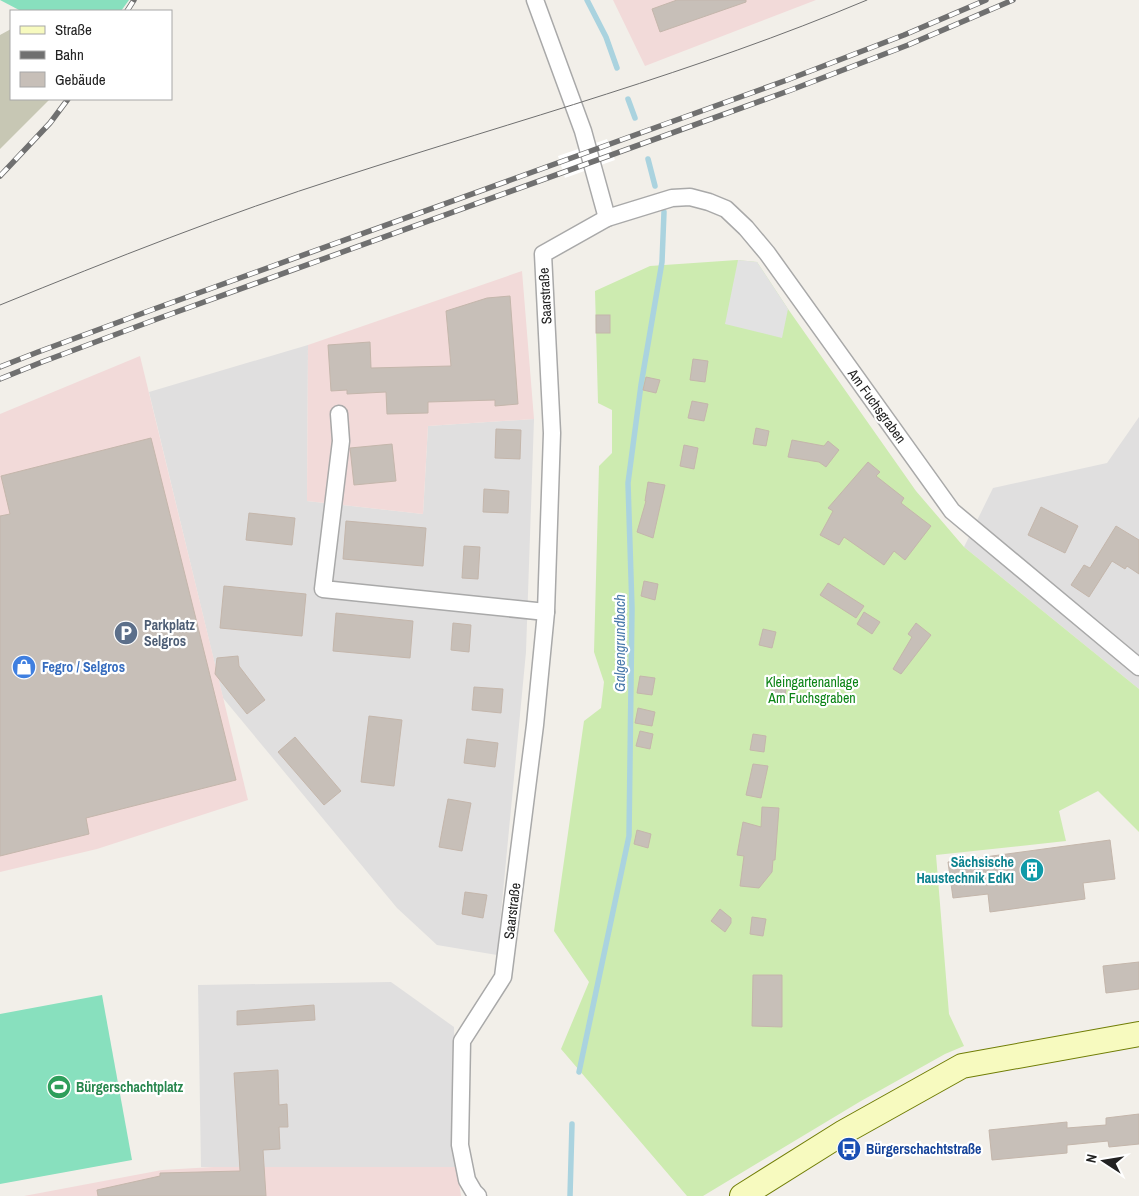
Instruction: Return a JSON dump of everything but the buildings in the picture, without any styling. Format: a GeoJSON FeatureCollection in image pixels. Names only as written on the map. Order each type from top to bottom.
{"type":"FeatureCollection","features":[{"type":"Feature","properties":{"kind":"main road"},"geometry":{"type":"LineString","coordinates":[[742,1196],[844,1132],[962,1066],[1139,1034]]}},
{"type":"Feature","properties":{"kind":"street"},"geometry":{"type":"LineString","coordinates":[[535,0],[583,131],[608,218]]}},
{"type":"Feature","properties":{"kind":"street","name":"Am Fuchsgraben"},"geometry":{"type":"LineString","coordinates":[[608,218],[672,198],[690,197],[726,209],[746,228],[766,253],[952,511],[1139,667]]}},
{"type":"Feature","properties":{"kind":"street","name":"Saarstraße"},"geometry":{"type":"LineString","coordinates":[[478,1196],[467,1180],[460,1145],[462,1041],[503,977],[535,725],[546,612],[552,434],[543,254],[608,218]]}},
{"type":"Feature","properties":{"kind":"street"},"geometry":{"type":"LineString","coordinates":[[339,414],[341,441],[323,589],[546,612]]}},
{"type":"Feature","properties":{"kind":"shaded area"},"geometry":{"type":"Polygon","coordinates":[[[613,0],[816,0],[645,66],[613,0]]]}},
{"type":"Feature","properties":{"kind":"shaded area"},"geometry":{"type":"Polygon","coordinates":[[[10,30],[10,100],[49,100],[0,149],[0,35],[10,30]]]}},
{"type":"Feature","properties":{"kind":"shaded area"},"geometry":{"type":"Polygon","coordinates":[[[738,260],[757,262],[788,309],[782,338],[725,324],[738,260]]]}},
{"type":"Feature","properties":{"kind":"shaded area"},"geometry":{"type":"Polygon","coordinates":[[[522,271],[534,419],[428,426],[423,514],[307,501],[308,345],[522,271]]]}},
{"type":"Feature","properties":{"kind":"shaded area"},"geometry":{"type":"Polygon","coordinates":[[[308,345],[307,501],[423,514],[428,426],[534,419],[526,652],[497,955],[437,945],[397,908],[223,698],[149,392],[308,345]]]}},
{"type":"Feature","properties":{"kind":"shaded area","name":"Parkplatz Selgros"},"geometry":{"type":"Polygon","coordinates":[[[140,356],[248,800],[97,849],[0,872],[0,414],[140,356]]]}},
{"type":"Feature","properties":{"kind":"shaded area"},"geometry":{"type":"Polygon","coordinates":[[[1139,417],[1139,689],[964,547],[993,488],[1107,463],[1139,417]]]}},
{"type":"Feature","properties":{"kind":"shaded area"},"geometry":{"type":"Polygon","coordinates":[[[391,982],[454,1027],[457,1167],[201,1167],[198,985],[391,982]]]}},
{"type":"Feature","properties":{"kind":"shaded area"},"geometry":{"type":"Polygon","coordinates":[[[213,1167],[457,1167],[461,1196],[24,1196],[162,1170],[213,1167]]]}},
{"type":"Feature","properties":{"kind":"green space"},"geometry":{"type":"Polygon","coordinates":[[[0,0],[129,0],[122,10],[19,10],[0,0]]]}},
{"type":"Feature","properties":{"kind":"green space","name":"Kleingartenanlage Am Fuchsgraben"},"geometry":{"type":"Polygon","coordinates":[[[737,260],[757,262],[916,491],[964,547],[1139,689],[1139,832],[1098,791],[1059,811],[1066,841],[936,855],[949,1014],[964,1046],[945,1054],[861,1101],[703,1196],[687,1196],[561,1049],[589,982],[554,931],[584,721],[601,708],[604,682],[594,652],[599,466],[612,453],[612,410],[598,403],[595,291],[650,266],[737,260]]]}},
{"type":"Feature","properties":{"kind":"green space","name":"Bürgerschachtplatz"},"geometry":{"type":"Polygon","coordinates":[[[102,995],[132,1160],[0,1184],[0,1014],[102,995]]]}},
{"type":"Feature","properties":{"kind":"pier"},"geometry":{"type":"Polygon","coordinates":[[[607,139],[615,160],[565,178],[558,156],[607,139]]]}},
{"type":"Feature","properties":{"kind":"waterway","name":"Galgengrundbach"},"geometry":{"type":"LineString","coordinates":[[587,0],[606,37],[617,68]]}},
{"type":"Feature","properties":{"kind":"waterway","name":"Galgengrundbach"},"geometry":{"type":"LineString","coordinates":[[628,99],[635,118]]}},
{"type":"Feature","properties":{"kind":"waterway","name":"Galgengrundbach"},"geometry":{"type":"LineString","coordinates":[[648,159],[655,186]]}},
{"type":"Feature","properties":{"kind":"waterway","name":"Galgengrundbach"},"geometry":{"type":"LineString","coordinates":[[579,1072],[629,836],[632,608],[628,483],[641,385],[662,262],[664,212]]}},
{"type":"Feature","properties":{"kind":"waterway","name":"Galgengrundbach"},"geometry":{"type":"LineString","coordinates":[[570,1196],[572,1124]]}},
{"type":"Feature","properties":{"kind":"tram line"},"geometry":{"type":"LineString","coordinates":[[0,305],[127,254],[256,206],[672,73],[803,26],[867,0]]}},
{"type":"Feature","properties":{"kind":"railway"},"geometry":{"type":"LineString","coordinates":[[128,10],[134,0]]}},
{"type":"Feature","properties":{"kind":"railway"},"geometry":{"type":"LineString","coordinates":[[0,367],[154,309],[787,80],[904,35],[986,0]]}},
{"type":"Feature","properties":{"kind":"railway"},"geometry":{"type":"LineString","coordinates":[[0,379],[157,319],[791,90],[908,45],[1013,0]]}},
{"type":"Feature","properties":{"kind":"railway"},"geometry":{"type":"LineString","coordinates":[[0,176],[50,123],[67,100]]}},
{"type":"Feature","properties":{"kind":"place","name":"Parkplatz Selgros"},"geometry":{"type":"Point","coordinates":[126,633]}},
{"type":"Feature","properties":{"kind":"place","name":"Fegro / Selgros"},"geometry":{"type":"Point","coordinates":[24,667]}},
{"type":"Feature","properties":{"kind":"place","name":"Sächsische Haustechnik EdKI"},"geometry":{"type":"Point","coordinates":[1032,870]}},
{"type":"Feature","properties":{"kind":"place","name":"Bürgerschachtplatz"},"geometry":{"type":"Point","coordinates":[59,1087]}},
{"type":"Feature","properties":{"kind":"place","name":"Bürgerschachtstraße"},"geometry":{"type":"Point","coordinates":[849,1149]}}]}
